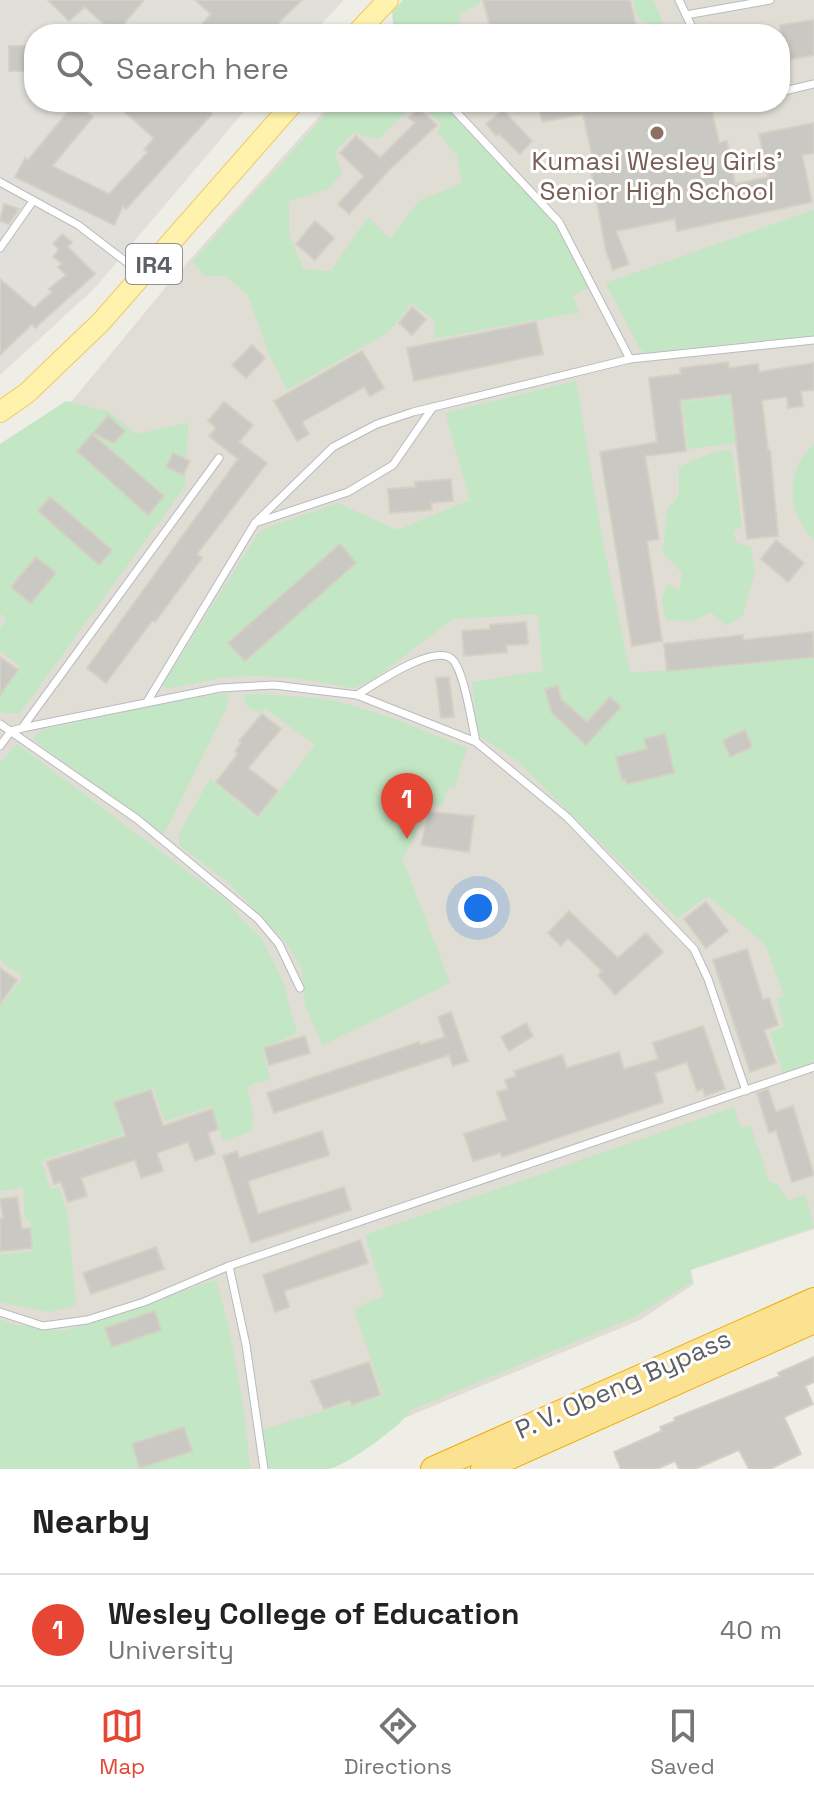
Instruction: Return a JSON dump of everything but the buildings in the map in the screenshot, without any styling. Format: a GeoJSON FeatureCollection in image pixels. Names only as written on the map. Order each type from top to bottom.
{"type":"FeatureCollection","features":[{"type":"Feature","properties":{"kind":"highway","name":"P. V. Obeng Bypass"},"geometry":{"type":"LineString","coordinates":[[433,1469],[814,1300]]}},
{"type":"Feature","properties":{"kind":"highway","name":"P. V. Obeng Bypass"},"geometry":{"type":"LineString","coordinates":[[483,1469],[814,1321]]}},
{"type":"Feature","properties":{"kind":"main road"},"geometry":{"type":"LineString","coordinates":[[372,24],[388,0]]}},
{"type":"Feature","properties":{"kind":"main road","name":"IR4"},"geometry":{"type":"LineString","coordinates":[[0,412],[27,393],[143,276],[285,112]]}},
{"type":"Feature","properties":{"kind":"lane"},"geometry":{"type":"LineString","coordinates":[[679,0],[690,24]]}},
{"type":"Feature","properties":{"kind":"lane"},"geometry":{"type":"LineString","coordinates":[[686,15],[770,0]]}},
{"type":"Feature","properties":{"kind":"lane"},"geometry":{"type":"LineString","coordinates":[[790,90],[814,84]]}},
{"type":"Feature","properties":{"kind":"lane"},"geometry":{"type":"LineString","coordinates":[[456,112],[559,222],[630,359]]}},
{"type":"Feature","properties":{"kind":"lane"},"geometry":{"type":"LineString","coordinates":[[0,182],[78,225],[143,276]]}},
{"type":"Feature","properties":{"kind":"lane"},"geometry":{"type":"LineString","coordinates":[[0,248],[33,201]]}},
{"type":"Feature","properties":{"kind":"lane"},"geometry":{"type":"LineString","coordinates":[[147,702],[255,523],[333,447],[377,424],[433,407],[630,359],[814,340]]}},
{"type":"Feature","properties":{"kind":"lane"},"geometry":{"type":"LineString","coordinates":[[255,523],[348,492],[393,465],[433,407]]}},
{"type":"Feature","properties":{"kind":"lane"},"geometry":{"type":"LineString","coordinates":[[22,728],[219,458]]}},
{"type":"Feature","properties":{"kind":"lane"},"geometry":{"type":"LineString","coordinates":[[357,695],[433,654],[445,655],[454,660],[459,674],[476,742]]}},
{"type":"Feature","properties":{"kind":"lane"},"geometry":{"type":"LineString","coordinates":[[0,746],[11,731],[22,728],[220,688],[274,685],[357,695],[476,742],[567,817],[694,949],[708,979],[746,1091]]}},
{"type":"Feature","properties":{"kind":"lane"},"geometry":{"type":"LineString","coordinates":[[0,724],[137,819],[258,919],[279,944],[300,988]]}},
{"type":"Feature","properties":{"kind":"lane"},"geometry":{"type":"LineString","coordinates":[[0,1312],[43,1326],[87,1320],[144,1302],[229,1266],[814,1067]]}},
{"type":"Feature","properties":{"kind":"lane"},"geometry":{"type":"LineString","coordinates":[[229,1266],[246,1345],[264,1469]]}},
{"type":"Feature","properties":{"kind":"shaded area"},"geometry":{"type":"Polygon","coordinates":[[[0,0],[344,0],[321,24],[24,24],[24,112],[244,112],[94,289],[0,375],[0,0]]]}},
{"type":"Feature","properties":{"kind":"shaded area"},"geometry":{"type":"Polygon","coordinates":[[[426,0],[814,0],[814,1229],[691,1270],[694,1284],[640,1320],[402,1419],[323,1469],[0,1469],[0,448],[66,408],[175,276],[323,112],[790,112],[790,24],[403,24],[426,0]]]}},
{"type":"Feature","properties":{"kind":"green space"},"geometry":{"type":"Polygon","coordinates":[[[403,0],[480,0],[480,3],[459,15],[460,24],[393,24],[392,12],[403,0]]]}},
{"type":"Feature","properties":{"kind":"green space"},"geometry":{"type":"Polygon","coordinates":[[[633,0],[653,0],[664,24],[649,24],[638,19],[633,0]]]}},
{"type":"Feature","properties":{"kind":"green space"},"geometry":{"type":"Polygon","coordinates":[[[328,112],[406,112],[379,139],[353,133],[334,152],[342,172],[330,188],[289,201],[289,234],[303,269],[331,271],[368,217],[390,239],[419,201],[462,183],[457,156],[438,133],[441,124],[428,112],[452,112],[546,212],[589,287],[572,296],[580,312],[433,339],[436,322],[412,303],[387,333],[287,390],[269,354],[248,295],[226,276],[205,276],[193,261],[328,112]]]}},
{"type":"Feature","properties":{"kind":"green space"},"geometry":{"type":"Polygon","coordinates":[[[814,210],[814,335],[653,352],[644,352],[639,347],[606,283],[814,210]]]}},
{"type":"Feature","properties":{"kind":"green space"},"geometry":{"type":"Polygon","coordinates":[[[576,381],[601,533],[630,673],[814,658],[814,1062],[783,1073],[770,1032],[784,1026],[777,999],[784,996],[765,944],[708,896],[677,918],[515,759],[478,735],[472,682],[543,671],[538,614],[453,619],[370,682],[353,688],[296,678],[256,676],[224,677],[170,688],[163,684],[257,535],[265,528],[338,503],[397,530],[470,500],[445,413],[576,381]]]}},
{"type":"Feature","properties":{"kind":"green space"},"geometry":{"type":"Polygon","coordinates":[[[730,396],[736,443],[688,449],[682,402],[730,396]]]}},
{"type":"Feature","properties":{"kind":"green space"},"geometry":{"type":"Polygon","coordinates":[[[66,401],[109,412],[136,434],[188,423],[185,486],[19,714],[0,712],[0,690],[3,691],[21,667],[0,651],[0,629],[7,619],[0,613],[0,444],[66,401]]]}},
{"type":"Feature","properties":{"kind":"green space"},"geometry":{"type":"Polygon","coordinates":[[[814,444],[814,540],[798,517],[793,492],[798,467],[814,444]]]}},
{"type":"Feature","properties":{"kind":"green space"},"geometry":{"type":"Polygon","coordinates":[[[732,450],[742,525],[733,532],[737,543],[751,547],[755,573],[742,617],[726,625],[711,612],[693,621],[666,620],[662,599],[668,584],[679,591],[682,573],[663,552],[667,510],[679,496],[679,467],[713,452],[732,450]]]}},
{"type":"Feature","properties":{"kind":"green space"},"geometry":{"type":"Polygon","coordinates":[[[226,693],[226,709],[164,834],[36,742],[34,737],[41,730],[226,693]]]}},
{"type":"Feature","properties":{"kind":"green space"},"geometry":{"type":"Polygon","coordinates":[[[246,694],[304,697],[355,706],[467,748],[454,788],[449,786],[442,806],[424,805],[415,837],[402,858],[450,983],[323,1045],[305,1005],[301,967],[285,941],[227,881],[180,846],[179,833],[210,779],[258,819],[315,745],[265,708],[260,713],[248,707],[246,694]]]}},
{"type":"Feature","properties":{"kind":"green space"},"geometry":{"type":"Polygon","coordinates":[[[17,744],[228,902],[261,937],[283,982],[297,1033],[262,1049],[270,1080],[254,1083],[247,1088],[253,1114],[252,1131],[223,1141],[212,1106],[165,1121],[153,1088],[114,1101],[123,1135],[41,1160],[50,1189],[59,1187],[67,1212],[76,1305],[49,1312],[0,1302],[0,1255],[33,1251],[30,1220],[25,1219],[23,1187],[0,1191],[0,1001],[3,1003],[23,977],[0,960],[0,763],[17,744]]]}},
{"type":"Feature","properties":{"kind":"green space"},"geometry":{"type":"Polygon","coordinates":[[[734,1107],[741,1128],[750,1125],[769,1181],[778,1185],[788,1201],[805,1194],[814,1227],[690,1270],[692,1282],[636,1316],[411,1410],[386,1434],[337,1466],[329,1469],[265,1469],[261,1434],[265,1429],[349,1403],[351,1407],[383,1396],[354,1309],[384,1296],[365,1235],[734,1107]]]}},
{"type":"Feature","properties":{"kind":"green space"},"geometry":{"type":"Polygon","coordinates":[[[216,1280],[238,1373],[250,1469],[0,1469],[0,1319],[11,1324],[63,1331],[216,1280]]]}},
{"type":"Feature","properties":{"kind":"place","name":"Kumasi Wesley Girls' Senior High School"},"geometry":{"type":"Point","coordinates":[657,133]}},
{"type":"Feature","properties":{"kind":"place","name":"Wesley College of Education"},"geometry":{"type":"Point","coordinates":[407,839]}}]}
